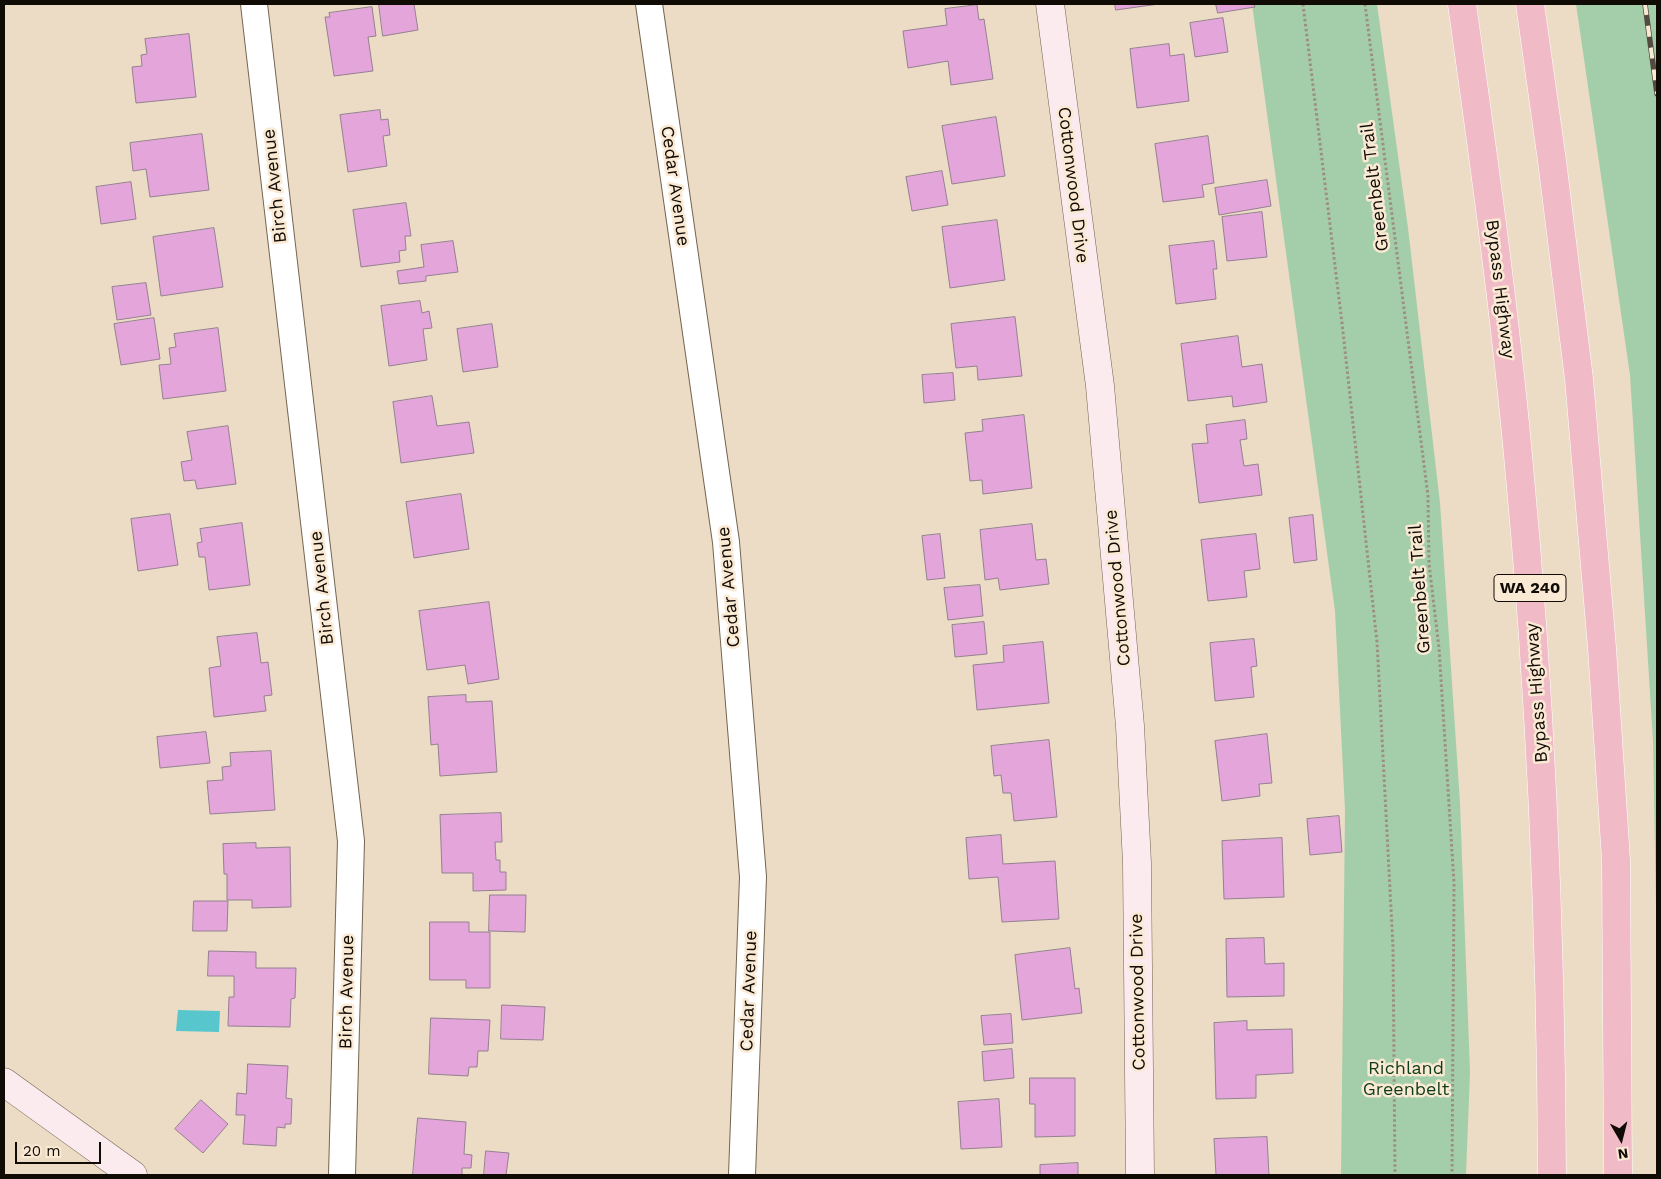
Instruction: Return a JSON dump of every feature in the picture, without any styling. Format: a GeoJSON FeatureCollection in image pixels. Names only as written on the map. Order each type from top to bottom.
{"type":"FeatureCollection","features":[{"type":"Feature","properties":{"kind":"highway","name":"Bypass Highway"},"geometry":{"type":"LineString","coordinates":[[1462,4],[1507,344],[1528,567],[1548,892],[1552,1175]]}},
{"type":"Feature","properties":{"kind":"highway"},"geometry":{"type":"LineString","coordinates":[[1530,4],[1579,379],[1602,648],[1616,860],[1618,1175]]}},
{"type":"Feature","properties":{"kind":"street","name":"Birch Avenue"},"geometry":{"type":"LineString","coordinates":[[254,4],[351,841],[342,1175]]}},
{"type":"Feature","properties":{"kind":"street","name":"Cedar Avenue"},"geometry":{"type":"LineString","coordinates":[[649,4],[726,542],[752,887],[742,1175]]}},
{"type":"Feature","properties":{"kind":"street","name":"Cottonwood Drive"},"geometry":{"type":"LineString","coordinates":[[1050,4],[1100,386],[1130,726],[1137,863],[1140,1175]]}},
{"type":"Feature","properties":{"kind":"street"},"geometry":{"type":"LineString","coordinates":[[4,1082],[133,1175]]}},
{"type":"Feature","properties":{"kind":"path"},"geometry":{"type":"LineString","coordinates":[[1304,4],[1377,642],[1393,946],[1395,1175]]}},
{"type":"Feature","properties":{"kind":"path","name":"Greenbelt Trail"},"geometry":{"type":"LineString","coordinates":[[1365,4],[1428,496],[1430,564],[1439,648],[1454,883],[1452,1175]]}},
{"type":"Feature","properties":{"kind":"green space","name":"Richland Greenbelt"},"geometry":{"type":"Polygon","coordinates":[[[1252,4],[1377,4],[1408,228],[1440,503],[1460,803],[1470,1072],[1466,1175],[1341,1175],[1345,810],[1335,611],[1252,4]]]}},
{"type":"Feature","properties":{"kind":"green space"},"geometry":{"type":"Polygon","coordinates":[[[1576,4],[1657,4],[1657,965],[1653,741],[1630,375],[1576,4]]]}},
{"type":"Feature","properties":{"kind":"water"},"geometry":{"type":"Polygon","coordinates":[[[178,1010],[220,1011],[219,1032],[176,1031],[178,1010]]]}},
{"type":"Feature","properties":{"kind":"building"},"geometry":{"type":"Polygon","coordinates":[[[379,4],[414,4],[418,30],[383,36],[379,4]]]}},
{"type":"Feature","properties":{"kind":"building"},"geometry":{"type":"Polygon","coordinates":[[[1115,4],[1159,4],[1116,10],[1115,4]]]}},
{"type":"Feature","properties":{"kind":"building"},"geometry":{"type":"Polygon","coordinates":[[[1216,4],[1254,4],[1255,7],[1218,13],[1216,4]]]}},
{"type":"Feature","properties":{"kind":"building"},"geometry":{"type":"Polygon","coordinates":[[[977,5],[979,20],[984,19],[993,79],[951,85],[948,61],[908,68],[903,31],[947,25],[945,9],[977,5]]]}},
{"type":"Feature","properties":{"kind":"building"},"geometry":{"type":"Polygon","coordinates":[[[372,7],[376,36],[368,37],[373,71],[334,76],[325,17],[330,17],[329,13],[372,7]]]}},
{"type":"Feature","properties":{"kind":"building"},"geometry":{"type":"Polygon","coordinates":[[[1223,18],[1228,52],[1195,57],[1190,23],[1223,18]]]}},
{"type":"Feature","properties":{"kind":"building"},"geometry":{"type":"Polygon","coordinates":[[[189,34],[196,97],[136,103],[132,67],[142,66],[141,55],[147,54],[145,39],[189,34]]]}},
{"type":"Feature","properties":{"kind":"building"},"geometry":{"type":"Polygon","coordinates":[[[1169,44],[1170,56],[1184,54],[1189,101],[1137,108],[1130,49],[1169,44]]]}},
{"type":"Feature","properties":{"kind":"building"},"geometry":{"type":"Polygon","coordinates":[[[380,110],[381,120],[388,119],[390,135],[383,136],[387,166],[348,172],[340,115],[380,110]]]}},
{"type":"Feature","properties":{"kind":"building"},"geometry":{"type":"Polygon","coordinates":[[[996,117],[1005,176],[952,184],[942,126],[996,117]]]}},
{"type":"Feature","properties":{"kind":"building"},"geometry":{"type":"Polygon","coordinates":[[[202,134],[209,190],[150,197],[146,169],[133,171],[130,143],[202,134]]]}},
{"type":"Feature","properties":{"kind":"building"},"geometry":{"type":"Polygon","coordinates":[[[1208,136],[1214,183],[1202,185],[1204,197],[1163,202],[1155,144],[1208,136]]]}},
{"type":"Feature","properties":{"kind":"building"},"geometry":{"type":"Polygon","coordinates":[[[942,171],[948,205],[912,211],[906,177],[942,171]]]}},
{"type":"Feature","properties":{"kind":"building"},"geometry":{"type":"Polygon","coordinates":[[[1267,180],[1271,206],[1219,215],[1215,188],[1267,180]]]}},
{"type":"Feature","properties":{"kind":"building"},"geometry":{"type":"Polygon","coordinates":[[[131,182],[136,219],[101,224],[96,187],[131,182]]]}},
{"type":"Feature","properties":{"kind":"building"},"geometry":{"type":"Polygon","coordinates":[[[406,203],[411,236],[405,236],[406,250],[399,251],[400,262],[361,267],[353,210],[406,203]]]}},
{"type":"Feature","properties":{"kind":"building"},"geometry":{"type":"Polygon","coordinates":[[[1262,212],[1267,257],[1227,261],[1222,217],[1262,212]]]}},
{"type":"Feature","properties":{"kind":"building"},"geometry":{"type":"Polygon","coordinates":[[[997,220],[1005,280],[950,288],[942,227],[997,220]]]}},
{"type":"Feature","properties":{"kind":"building"},"geometry":{"type":"Polygon","coordinates":[[[214,228],[223,287],[161,296],[153,237],[214,228]]]}},
{"type":"Feature","properties":{"kind":"building"},"geometry":{"type":"Polygon","coordinates":[[[453,241],[458,272],[426,276],[426,281],[399,284],[397,271],[424,267],[421,245],[453,241]]]}},
{"type":"Feature","properties":{"kind":"building"},"geometry":{"type":"Polygon","coordinates":[[[1214,241],[1217,269],[1213,269],[1216,299],[1176,304],[1169,246],[1214,241]]]}},
{"type":"Feature","properties":{"kind":"building"},"geometry":{"type":"Polygon","coordinates":[[[146,283],[151,315],[117,320],[112,287],[146,283]]]}},
{"type":"Feature","properties":{"kind":"building"},"geometry":{"type":"Polygon","coordinates":[[[420,301],[422,313],[429,311],[432,328],[423,329],[427,360],[389,366],[381,306],[420,301]]]}},
{"type":"Feature","properties":{"kind":"building"},"geometry":{"type":"Polygon","coordinates":[[[1015,317],[1022,376],[978,380],[977,366],[956,368],[951,324],[1015,317]]]}},
{"type":"Feature","properties":{"kind":"building"},"geometry":{"type":"Polygon","coordinates":[[[154,318],[160,359],[121,365],[114,324],[154,318]]]}},
{"type":"Feature","properties":{"kind":"building"},"geometry":{"type":"Polygon","coordinates":[[[492,324],[498,367],[463,372],[457,329],[492,324]]]}},
{"type":"Feature","properties":{"kind":"building"},"geometry":{"type":"Polygon","coordinates":[[[218,328],[226,391],[163,399],[159,365],[171,364],[169,348],[176,347],[174,334],[218,328]]]}},
{"type":"Feature","properties":{"kind":"building"},"geometry":{"type":"Polygon","coordinates":[[[1238,336],[1242,367],[1262,364],[1267,402],[1233,407],[1232,396],[1188,401],[1181,344],[1238,336]]]}},
{"type":"Feature","properties":{"kind":"building"},"geometry":{"type":"Polygon","coordinates":[[[953,373],[955,400],[924,403],[922,375],[953,373]]]}},
{"type":"Feature","properties":{"kind":"building"},"geometry":{"type":"Polygon","coordinates":[[[432,396],[437,426],[469,422],[474,453],[401,463],[393,402],[432,396]]]}},
{"type":"Feature","properties":{"kind":"building"},"geometry":{"type":"Polygon","coordinates":[[[1024,415],[1032,488],[983,494],[982,480],[970,481],[965,433],[983,431],[982,420],[1024,415]]]}},
{"type":"Feature","properties":{"kind":"building"},"geometry":{"type":"Polygon","coordinates":[[[1245,420],[1247,439],[1240,440],[1244,466],[1258,464],[1262,495],[1199,503],[1192,444],[1208,443],[1206,425],[1245,420]]]}},
{"type":"Feature","properties":{"kind":"building"},"geometry":{"type":"Polygon","coordinates":[[[228,426],[236,484],[197,489],[195,480],[184,481],[181,462],[192,460],[187,432],[228,426]]]}},
{"type":"Feature","properties":{"kind":"building"},"geometry":{"type":"Polygon","coordinates":[[[461,494],[469,549],[414,558],[406,502],[461,494]]]}},
{"type":"Feature","properties":{"kind":"building"},"geometry":{"type":"Polygon","coordinates":[[[170,514],[178,565],[138,571],[131,519],[170,514]]]}},
{"type":"Feature","properties":{"kind":"building"},"geometry":{"type":"Polygon","coordinates":[[[1313,515],[1317,560],[1294,563],[1289,518],[1313,515]]]}},
{"type":"Feature","properties":{"kind":"building"},"geometry":{"type":"Polygon","coordinates":[[[242,523],[250,585],[209,590],[205,557],[199,557],[197,543],[202,542],[200,529],[242,523]]]}},
{"type":"Feature","properties":{"kind":"building"},"geometry":{"type":"Polygon","coordinates":[[[1032,524],[1036,560],[1046,559],[1049,584],[1000,590],[998,578],[985,580],[980,530],[1032,524]]]}},
{"type":"Feature","properties":{"kind":"building"},"geometry":{"type":"Polygon","coordinates":[[[940,534],[945,578],[927,580],[922,536],[940,534]]]}},
{"type":"Feature","properties":{"kind":"building"},"geometry":{"type":"Polygon","coordinates":[[[1256,534],[1260,569],[1244,571],[1247,597],[1208,601],[1201,540],[1256,534]]]}},
{"type":"Feature","properties":{"kind":"building"},"geometry":{"type":"Polygon","coordinates":[[[980,585],[983,616],[948,620],[944,588],[980,585]]]}},
{"type":"Feature","properties":{"kind":"building"},"geometry":{"type":"Polygon","coordinates":[[[489,602],[499,679],[468,684],[465,665],[427,670],[419,611],[489,602]]]}},
{"type":"Feature","properties":{"kind":"building"},"geometry":{"type":"Polygon","coordinates":[[[984,622],[987,654],[955,657],[952,625],[984,622]]]}},
{"type":"Feature","properties":{"kind":"building"},"geometry":{"type":"Polygon","coordinates":[[[257,633],[261,663],[268,662],[272,695],[264,696],[266,711],[214,717],[209,668],[221,666],[217,637],[257,633]]]}},
{"type":"Feature","properties":{"kind":"building"},"geometry":{"type":"Polygon","coordinates":[[[1254,639],[1257,666],[1251,667],[1254,697],[1215,701],[1210,643],[1254,639]]]}},
{"type":"Feature","properties":{"kind":"building"},"geometry":{"type":"Polygon","coordinates":[[[1043,642],[1049,703],[977,710],[973,665],[1004,662],[1003,646],[1043,642]]]}},
{"type":"Feature","properties":{"kind":"building"},"geometry":{"type":"Polygon","coordinates":[[[466,695],[466,702],[492,701],[497,772],[440,776],[438,744],[431,745],[428,697],[466,695]]]}},
{"type":"Feature","properties":{"kind":"building"},"geometry":{"type":"Polygon","coordinates":[[[206,732],[210,763],[160,768],[157,737],[206,732]]]}},
{"type":"Feature","properties":{"kind":"building"},"geometry":{"type":"Polygon","coordinates":[[[1267,734],[1272,783],[1259,784],[1260,796],[1222,801],[1215,741],[1267,734]]]}},
{"type":"Feature","properties":{"kind":"building"},"geometry":{"type":"Polygon","coordinates":[[[1049,740],[1057,817],[1014,821],[1011,793],[1003,793],[1001,775],[994,776],[991,746],[1049,740]]]}},
{"type":"Feature","properties":{"kind":"building"},"geometry":{"type":"Polygon","coordinates":[[[271,751],[275,810],[210,814],[207,781],[223,780],[222,767],[231,766],[230,753],[271,751]]]}},
{"type":"Feature","properties":{"kind":"building"},"geometry":{"type":"Polygon","coordinates":[[[501,813],[502,842],[495,842],[496,860],[500,860],[500,872],[506,872],[506,890],[473,891],[473,873],[442,873],[440,815],[501,813]]]}},
{"type":"Feature","properties":{"kind":"building"},"geometry":{"type":"Polygon","coordinates":[[[1339,816],[1342,852],[1310,855],[1307,819],[1339,816]]]}},
{"type":"Feature","properties":{"kind":"building"},"geometry":{"type":"Polygon","coordinates":[[[1001,835],[1003,864],[1055,861],[1059,919],[1002,922],[998,877],[969,879],[966,838],[1001,835]]]}},
{"type":"Feature","properties":{"kind":"building"},"geometry":{"type":"Polygon","coordinates":[[[1282,838],[1284,897],[1224,899],[1222,841],[1282,838]]]}},
{"type":"Feature","properties":{"kind":"building"},"geometry":{"type":"Polygon","coordinates":[[[256,843],[256,848],[290,847],[291,907],[252,908],[252,900],[227,900],[227,874],[224,874],[223,844],[256,843]]]}},
{"type":"Feature","properties":{"kind":"building"},"geometry":{"type":"Polygon","coordinates":[[[490,895],[526,895],[525,932],[489,931],[490,895]]]}},
{"type":"Feature","properties":{"kind":"building"},"geometry":{"type":"Polygon","coordinates":[[[194,901],[228,901],[227,931],[193,931],[194,901]]]}},
{"type":"Feature","properties":{"kind":"building"},"geometry":{"type":"Polygon","coordinates":[[[430,922],[469,922],[469,932],[490,932],[490,988],[466,988],[466,980],[430,980],[430,922]]]}},
{"type":"Feature","properties":{"kind":"building"},"geometry":{"type":"Polygon","coordinates":[[[1264,938],[1265,964],[1284,963],[1284,996],[1227,997],[1226,939],[1264,938]]]}},
{"type":"Feature","properties":{"kind":"building"},"geometry":{"type":"Polygon","coordinates":[[[1070,948],[1075,989],[1079,988],[1082,1013],[1022,1020],[1015,955],[1070,948]]]}},
{"type":"Feature","properties":{"kind":"building"},"geometry":{"type":"Polygon","coordinates":[[[209,951],[256,952],[256,968],[296,968],[295,998],[291,999],[290,1027],[228,1026],[229,997],[234,997],[234,976],[208,976],[209,951]]]}},
{"type":"Feature","properties":{"kind":"building"},"geometry":{"type":"Polygon","coordinates":[[[502,1005],[545,1007],[543,1040],[501,1039],[502,1005]]]}},
{"type":"Feature","properties":{"kind":"building"},"geometry":{"type":"Polygon","coordinates":[[[1011,1014],[1013,1043],[984,1045],[981,1016],[1011,1014]]]}},
{"type":"Feature","properties":{"kind":"building"},"geometry":{"type":"Polygon","coordinates":[[[431,1018],[490,1020],[488,1051],[478,1051],[477,1067],[469,1067],[468,1076],[429,1074],[431,1018]]]}},
{"type":"Feature","properties":{"kind":"building"},"geometry":{"type":"Polygon","coordinates":[[[1247,1021],[1247,1030],[1292,1029],[1293,1073],[1256,1075],[1256,1098],[1216,1099],[1214,1023],[1247,1021]]]}},
{"type":"Feature","properties":{"kind":"building"},"geometry":{"type":"Polygon","coordinates":[[[1012,1049],[1014,1078],[984,1081],[982,1052],[1012,1049]]]}},
{"type":"Feature","properties":{"kind":"building"},"geometry":{"type":"Polygon","coordinates":[[[248,1064],[288,1066],[286,1098],[292,1099],[291,1124],[285,1124],[285,1128],[277,1127],[276,1146],[243,1144],[245,1115],[236,1115],[237,1093],[246,1094],[248,1064]]]}},
{"type":"Feature","properties":{"kind":"building"},"geometry":{"type":"Polygon","coordinates":[[[1030,1078],[1075,1078],[1075,1136],[1035,1137],[1035,1104],[1030,1104],[1030,1078]]]}},
{"type":"Feature","properties":{"kind":"building"},"geometry":{"type":"Polygon","coordinates":[[[999,1099],[1002,1147],[961,1149],[958,1102],[999,1099]]]}},
{"type":"Feature","properties":{"kind":"building"},"geometry":{"type":"Polygon","coordinates":[[[201,1100],[228,1124],[203,1153],[175,1129],[201,1100]]]}},
{"type":"Feature","properties":{"kind":"building"},"geometry":{"type":"Polygon","coordinates":[[[418,1118],[466,1122],[464,1154],[472,1155],[471,1168],[462,1168],[462,1175],[413,1175],[418,1118]]]}},
{"type":"Feature","properties":{"kind":"building"},"geometry":{"type":"Polygon","coordinates":[[[1267,1137],[1269,1175],[1216,1175],[1214,1139],[1267,1137]]]}},
{"type":"Feature","properties":{"kind":"building"},"geometry":{"type":"Polygon","coordinates":[[[486,1151],[509,1153],[506,1175],[484,1175],[486,1151]]]}},
{"type":"Feature","properties":{"kind":"building"},"geometry":{"type":"Polygon","coordinates":[[[1078,1163],[1078,1175],[1040,1175],[1040,1165],[1078,1163]]]}},
{"type":"Feature","properties":{"kind":"railway"},"geometry":{"type":"LineString","coordinates":[[1645,4],[1657,94]]}}]}
